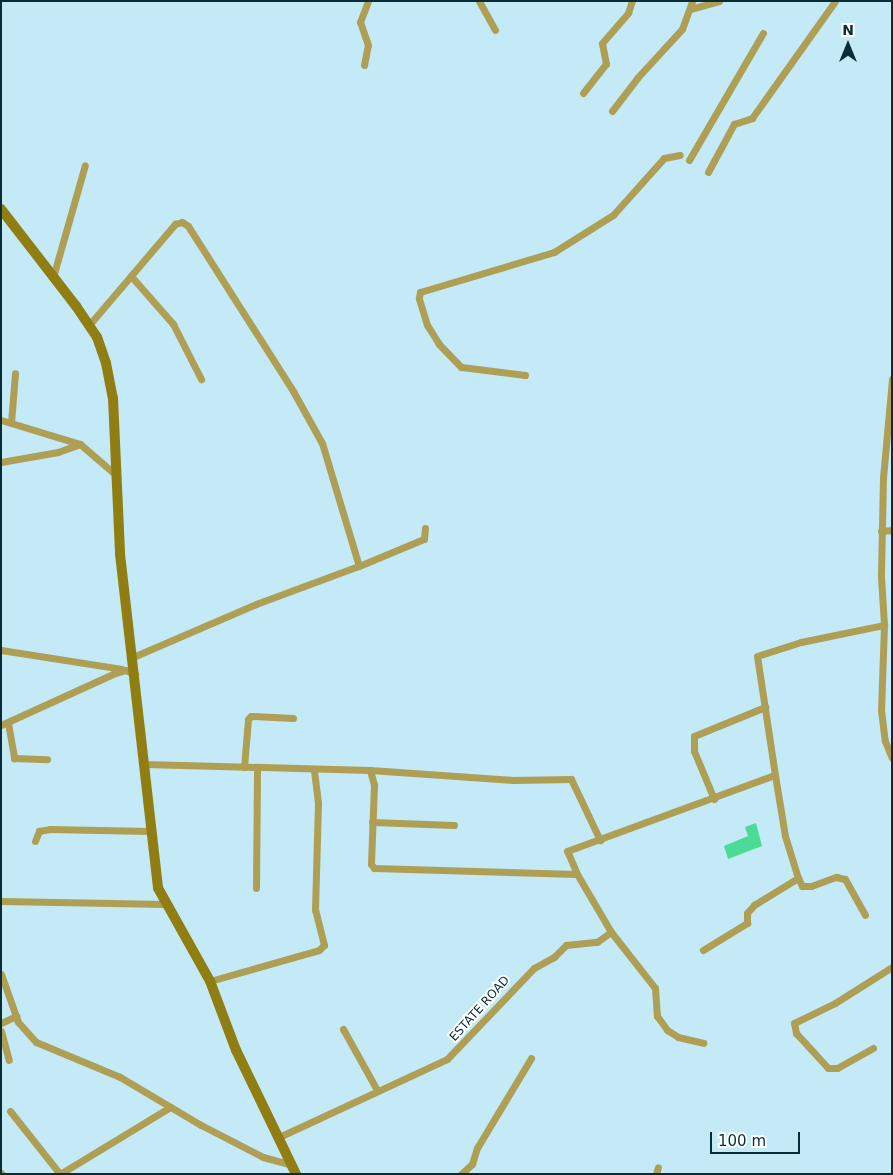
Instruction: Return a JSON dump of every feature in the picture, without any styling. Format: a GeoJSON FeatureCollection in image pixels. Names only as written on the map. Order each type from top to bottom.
{"type":"FeatureCollection","features":[{"type":"Feature","properties":{"kind":"street"},"geometry":{"type":"LineString","coordinates":[[364,65],[368,45],[360,22],[368,1]]}},
{"type":"Feature","properties":{"kind":"street"},"geometry":{"type":"LineString","coordinates":[[479,1],[495,30]]}},
{"type":"Feature","properties":{"kind":"street"},"geometry":{"type":"LineString","coordinates":[[583,94],[606,64],[602,43],[628,13],[632,1]]}},
{"type":"Feature","properties":{"kind":"street"},"geometry":{"type":"LineString","coordinates":[[612,111],[638,77],[682,29],[691,5],[719,1]]}},
{"type":"Feature","properties":{"kind":"street"},"geometry":{"type":"LineString","coordinates":[[708,172],[734,124],[752,118],[835,1]]}},
{"type":"Feature","properties":{"kind":"street"},"geometry":{"type":"LineString","coordinates":[[689,160],[762,33]]}},
{"type":"Feature","properties":{"kind":"street"},"geometry":{"type":"LineString","coordinates":[[525,376],[461,367],[439,344],[427,325],[419,298],[420,292],[554,252],[613,215],[664,158],[680,155]]}},
{"type":"Feature","properties":{"kind":"street"},"geometry":{"type":"LineString","coordinates":[[53,277],[85,165]]}},
{"type":"Feature","properties":{"kind":"street"},"geometry":{"type":"LineString","coordinates":[[1,209],[90,325],[110,377],[120,554],[135,674],[149,831],[158,888],[210,981],[236,1050],[294,1169]]}},
{"type":"Feature","properties":{"kind":"street"},"geometry":{"type":"LineString","coordinates":[[90,325],[175,224],[182,222],[188,226],[293,391],[322,443],[359,566]]}},
{"type":"Feature","properties":{"kind":"street"},"geometry":{"type":"LineString","coordinates":[[131,276],[173,324],[201,379]]}},
{"type":"Feature","properties":{"kind":"street"},"geometry":{"type":"LineString","coordinates":[[11,423],[15,373]]}},
{"type":"Feature","properties":{"kind":"street"},"geometry":{"type":"LineString","coordinates":[[892,379],[881,531],[884,625],[881,710],[885,740],[892,758]]}},
{"type":"Feature","properties":{"kind":"street"},"geometry":{"type":"LineString","coordinates":[[1,420],[80,444],[116,475]]}},
{"type":"Feature","properties":{"kind":"street"},"geometry":{"type":"LineString","coordinates":[[1,462],[58,452],[80,444]]}},
{"type":"Feature","properties":{"kind":"street"},"geometry":{"type":"LineString","coordinates":[[132,657],[256,604],[359,566],[424,539],[425,528]]}},
{"type":"Feature","properties":{"kind":"street"},"geometry":{"type":"LineString","coordinates":[[881,531],[892,530]]}},
{"type":"Feature","properties":{"kind":"street"},"geometry":{"type":"LineString","coordinates":[[865,914],[845,880],[836,877],[811,886],[802,886],[798,878],[785,836],[757,656],[801,642],[884,625]]}},
{"type":"Feature","properties":{"kind":"street"},"geometry":{"type":"LineString","coordinates":[[1,650],[125,670],[135,674]]}},
{"type":"Feature","properties":{"kind":"street"},"geometry":{"type":"LineString","coordinates":[[47,759],[14,758],[4,724],[77,688],[125,670]]}},
{"type":"Feature","properties":{"kind":"street"},"geometry":{"type":"LineString","coordinates":[[714,799],[694,751],[694,736],[765,707]]}},
{"type":"Feature","properties":{"kind":"street"},"geometry":{"type":"LineString","coordinates":[[244,768],[248,719],[251,716],[293,718]]}},
{"type":"Feature","properties":{"kind":"street"},"geometry":{"type":"LineString","coordinates":[[144,764],[370,770],[513,780],[571,779],[600,840]]}},
{"type":"Feature","properties":{"kind":"street"},"geometry":{"type":"LineString","coordinates":[[256,888],[258,768]]}},
{"type":"Feature","properties":{"kind":"street"},"geometry":{"type":"LineString","coordinates":[[210,981],[319,950],[324,945],[315,917],[318,803],[314,769]]}},
{"type":"Feature","properties":{"kind":"street"},"geometry":{"type":"LineString","coordinates":[[370,770],[374,785],[371,864],[376,870],[577,874]]}},
{"type":"Feature","properties":{"kind":"street"},"geometry":{"type":"LineString","coordinates":[[703,1042],[678,1037],[667,1030],[657,1016],[654,988],[611,932],[577,874],[567,851],[714,799],[775,775]]}},
{"type":"Feature","properties":{"kind":"street"},"geometry":{"type":"LineString","coordinates":[[372,822],[454,825]]}},
{"type":"Feature","properties":{"kind":"street"},"geometry":{"type":"LineString","coordinates":[[35,841],[39,831],[50,829],[149,831]]}},
{"type":"Feature","properties":{"kind":"street"},"geometry":{"type":"LineString","coordinates":[[702,950],[748,923],[748,912],[754,904],[798,878]]}},
{"type":"Feature","properties":{"kind":"street"},"geometry":{"type":"LineString","coordinates":[[1,901],[166,904]]}},
{"type":"Feature","properties":{"kind":"street","name":"ESTATE ROAD"},"geometry":{"type":"LineString","coordinates":[[279,1137],[451,1056],[528,974],[566,945],[598,942],[611,932]]}},
{"type":"Feature","properties":{"kind":"street"},"geometry":{"type":"LineString","coordinates":[[872,1048],[836,1068],[828,1068],[796,1033],[794,1023],[835,1003],[892,967]]}},
{"type":"Feature","properties":{"kind":"street"},"geometry":{"type":"LineString","coordinates":[[1,974],[3,984],[24,1032],[36,1042],[120,1077],[170,1107],[263,1157],[294,1169]]}},
{"type":"Feature","properties":{"kind":"street"},"geometry":{"type":"LineString","coordinates":[[1,1022],[16,1016]]}},
{"type":"Feature","properties":{"kind":"street"},"geometry":{"type":"LineString","coordinates":[[344,1029],[377,1090]]}},
{"type":"Feature","properties":{"kind":"street"},"geometry":{"type":"LineString","coordinates":[[1,1032],[9,1060]]}},
{"type":"Feature","properties":{"kind":"street"},"geometry":{"type":"LineString","coordinates":[[461,1174],[472,1164],[477,1148],[531,1058]]}},
{"type":"Feature","properties":{"kind":"street"},"geometry":{"type":"LineString","coordinates":[[10,1111],[60,1174],[170,1107]]}},
{"type":"Feature","properties":{"kind":"shaded area"},"geometry":{"type":"Polygon","coordinates":[[[756,823],[762,846],[728,859],[724,846],[748,836],[745,827],[756,823]]]}}]}
